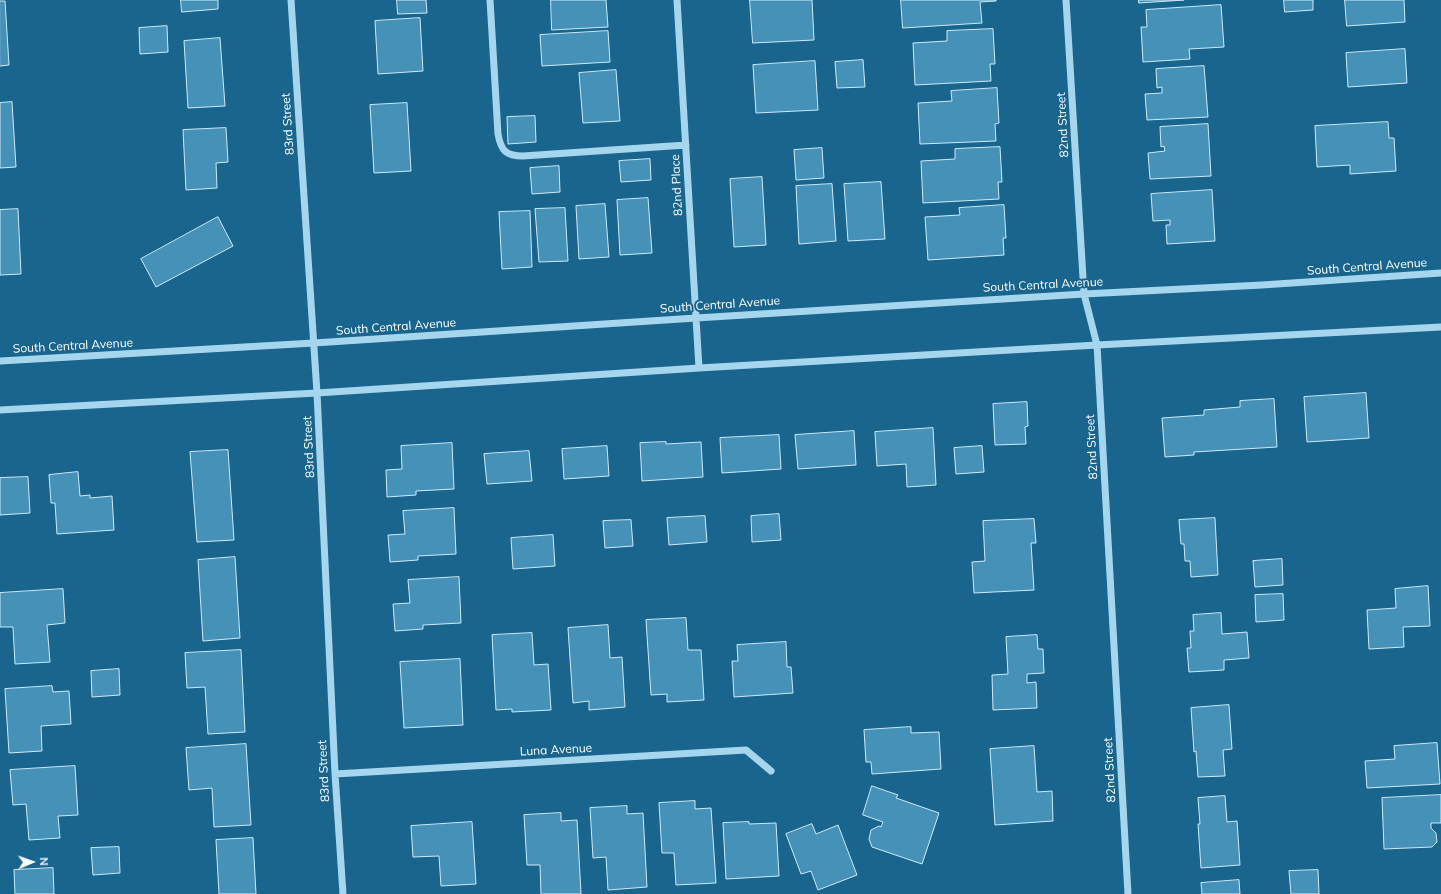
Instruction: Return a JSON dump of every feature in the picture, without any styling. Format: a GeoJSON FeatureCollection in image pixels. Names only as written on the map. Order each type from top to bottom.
{"type":"FeatureCollection","features":[{"type":"Feature","properties":{"kind":"street","name":"83rd Street"},"geometry":{"type":"LineString","coordinates":[[291,0],[318,393],[335,774],[343,894]]}},
{"type":"Feature","properties":{"kind":"street"},"geometry":{"type":"LineString","coordinates":[[490,0],[498,134],[500,142],[508,154],[523,156],[686,145]]}},
{"type":"Feature","properties":{"kind":"street","name":"82nd Place"},"geometry":{"type":"LineString","coordinates":[[678,0],[699,368]]}},
{"type":"Feature","properties":{"kind":"street","name":"82nd Street"},"geometry":{"type":"LineString","coordinates":[[1066,0],[1084,294],[1097,345],[1128,894]]}},
{"type":"Feature","properties":{"kind":"street","name":"South Central Avenue"},"geometry":{"type":"LineString","coordinates":[[0,361],[1441,273]]}},
{"type":"Feature","properties":{"kind":"street"},"geometry":{"type":"LineString","coordinates":[[0,410],[318,393],[699,368],[1097,345],[1441,327]]}},
{"type":"Feature","properties":{"kind":"street","name":"Luna Avenue"},"geometry":{"type":"LineString","coordinates":[[335,774],[746,750],[771,772]]}},
{"type":"Feature","properties":{"kind":"building"},"geometry":{"type":"Polygon","coordinates":[[[181,0],[218,0],[218,9],[182,12],[181,0]]]}},
{"type":"Feature","properties":{"kind":"building"},"geometry":{"type":"Polygon","coordinates":[[[397,0],[426,0],[427,13],[398,14],[397,0]]]}},
{"type":"Feature","properties":{"kind":"building"},"geometry":{"type":"Polygon","coordinates":[[[551,0],[606,0],[608,27],[552,30],[551,0]]]}},
{"type":"Feature","properties":{"kind":"building"},"geometry":{"type":"Polygon","coordinates":[[[750,0],[812,0],[814,40],[753,43],[750,0]]]}},
{"type":"Feature","properties":{"kind":"building"},"geometry":{"type":"Polygon","coordinates":[[[901,0],[996,1],[980,2],[982,23],[903,28],[901,0]]]}},
{"type":"Feature","properties":{"kind":"building"},"geometry":{"type":"Polygon","coordinates":[[[1139,0],[1184,0],[1139,3],[1139,0]]]}},
{"type":"Feature","properties":{"kind":"building"},"geometry":{"type":"Polygon","coordinates":[[[1284,0],[1313,0],[1313,10],[1285,12],[1284,0]]]}},
{"type":"Feature","properties":{"kind":"building"},"geometry":{"type":"Polygon","coordinates":[[[1345,0],[1404,0],[1405,22],[1347,26],[1345,0]]]}},
{"type":"Feature","properties":{"kind":"building"},"geometry":{"type":"Polygon","coordinates":[[[0,1],[5,1],[9,65],[0,66],[0,1]]]}},
{"type":"Feature","properties":{"kind":"building"},"geometry":{"type":"Polygon","coordinates":[[[1221,5],[1224,47],[1189,49],[1190,59],[1143,62],[1141,27],[1147,27],[1146,10],[1221,5]]]}},
{"type":"Feature","properties":{"kind":"building"},"geometry":{"type":"Polygon","coordinates":[[[420,18],[423,71],[378,74],[375,21],[420,18]]]}},
{"type":"Feature","properties":{"kind":"building"},"geometry":{"type":"Polygon","coordinates":[[[167,26],[168,52],[140,54],[139,28],[167,26]]]}},
{"type":"Feature","properties":{"kind":"building"},"geometry":{"type":"Polygon","coordinates":[[[993,29],[995,64],[990,64],[991,81],[915,85],[913,43],[947,41],[947,31],[993,29]]]}},
{"type":"Feature","properties":{"kind":"building"},"geometry":{"type":"Polygon","coordinates":[[[608,31],[610,62],[542,66],[540,35],[608,31]]]}},
{"type":"Feature","properties":{"kind":"building"},"geometry":{"type":"Polygon","coordinates":[[[220,38],[225,106],[188,108],[184,41],[220,38]]]}},
{"type":"Feature","properties":{"kind":"building"},"geometry":{"type":"Polygon","coordinates":[[[1405,49],[1407,83],[1348,87],[1346,53],[1405,49]]]}},
{"type":"Feature","properties":{"kind":"building"},"geometry":{"type":"Polygon","coordinates":[[[863,60],[865,87],[837,88],[835,62],[863,60]]]}},
{"type":"Feature","properties":{"kind":"building"},"geometry":{"type":"Polygon","coordinates":[[[815,61],[818,110],[756,113],[753,65],[815,61]]]}},
{"type":"Feature","properties":{"kind":"building"},"geometry":{"type":"Polygon","coordinates":[[[1204,66],[1208,117],[1147,120],[1145,94],[1162,93],[1162,87],[1157,88],[1156,69],[1204,66]]]}},
{"type":"Feature","properties":{"kind":"building"},"geometry":{"type":"Polygon","coordinates":[[[616,70],[620,121],[583,123],[579,73],[616,70]]]}},
{"type":"Feature","properties":{"kind":"building"},"geometry":{"type":"Polygon","coordinates":[[[997,88],[999,123],[995,124],[996,141],[920,144],[918,103],[952,101],[951,91],[997,88]]]}},
{"type":"Feature","properties":{"kind":"building"},"geometry":{"type":"Polygon","coordinates":[[[12,102],[16,167],[0,168],[0,103],[12,102]]]}},
{"type":"Feature","properties":{"kind":"building"},"geometry":{"type":"Polygon","coordinates":[[[407,103],[411,171],[374,173],[370,105],[407,103]]]}},
{"type":"Feature","properties":{"kind":"building"},"geometry":{"type":"Polygon","coordinates":[[[535,116],[536,142],[508,144],[507,117],[535,116]]]}},
{"type":"Feature","properties":{"kind":"building"},"geometry":{"type":"Polygon","coordinates":[[[1388,122],[1389,138],[1394,138],[1396,171],[1350,174],[1350,165],[1317,167],[1315,126],[1388,122]]]}},
{"type":"Feature","properties":{"kind":"building"},"geometry":{"type":"Polygon","coordinates":[[[1208,124],[1211,176],[1150,179],[1148,153],[1165,151],[1164,146],[1161,147],[1160,127],[1208,124]]]}},
{"type":"Feature","properties":{"kind":"building"},"geometry":{"type":"Polygon","coordinates":[[[226,128],[228,162],[216,163],[217,188],[186,190],[183,130],[226,128]]]}},
{"type":"Feature","properties":{"kind":"building"},"geometry":{"type":"Polygon","coordinates":[[[1000,147],[1002,182],[998,182],[999,199],[923,203],[921,161],[955,159],[955,149],[1000,147]]]}},
{"type":"Feature","properties":{"kind":"building"},"geometry":{"type":"Polygon","coordinates":[[[822,148],[824,178],[796,180],[794,150],[822,148]]]}},
{"type":"Feature","properties":{"kind":"building"},"geometry":{"type":"Polygon","coordinates":[[[650,159],[651,180],[621,182],[619,161],[650,159]]]}},
{"type":"Feature","properties":{"kind":"building"},"geometry":{"type":"Polygon","coordinates":[[[559,166],[560,192],[532,194],[530,168],[559,166]]]}},
{"type":"Feature","properties":{"kind":"building"},"geometry":{"type":"Polygon","coordinates":[[[762,177],[766,245],[734,247],[730,179],[762,177]]]}},
{"type":"Feature","properties":{"kind":"building"},"geometry":{"type":"Polygon","coordinates":[[[881,182],[885,239],[848,241],[844,184],[881,182]]]}},
{"type":"Feature","properties":{"kind":"building"},"geometry":{"type":"Polygon","coordinates":[[[832,184],[836,241],[799,244],[796,186],[832,184]]]}},
{"type":"Feature","properties":{"kind":"building"},"geometry":{"type":"Polygon","coordinates":[[[1212,190],[1215,241],[1167,244],[1166,225],[1170,225],[1170,220],[1153,221],[1151,194],[1212,190]]]}},
{"type":"Feature","properties":{"kind":"building"},"geometry":{"type":"Polygon","coordinates":[[[648,198],[652,253],[620,255],[617,200],[648,198]]]}},
{"type":"Feature","properties":{"kind":"building"},"geometry":{"type":"Polygon","coordinates":[[[605,204],[609,257],[579,259],[576,206],[605,204]]]}},
{"type":"Feature","properties":{"kind":"building"},"geometry":{"type":"Polygon","coordinates":[[[1004,205],[1006,238],[1003,238],[1004,255],[928,260],[925,217],[960,215],[959,208],[1004,205]]]}},
{"type":"Feature","properties":{"kind":"building"},"geometry":{"type":"Polygon","coordinates":[[[565,208],[568,261],[539,262],[535,209],[565,208]]]}},
{"type":"Feature","properties":{"kind":"building"},"geometry":{"type":"Polygon","coordinates":[[[18,209],[21,274],[0,275],[0,210],[18,209]]]}},
{"type":"Feature","properties":{"kind":"building"},"geometry":{"type":"Polygon","coordinates":[[[530,211],[532,267],[502,269],[499,212],[530,211]]]}},
{"type":"Feature","properties":{"kind":"building"},"geometry":{"type":"Polygon","coordinates":[[[218,217],[233,246],[156,287],[141,259],[218,217]]]}},
{"type":"Feature","properties":{"kind":"building"},"geometry":{"type":"Polygon","coordinates":[[[1366,393],[1369,438],[1307,442],[1304,397],[1366,393]]]}},
{"type":"Feature","properties":{"kind":"building"},"geometry":{"type":"Polygon","coordinates":[[[1274,399],[1277,447],[1194,452],[1194,455],[1165,457],[1162,418],[1204,415],[1204,410],[1240,407],[1240,401],[1274,399]]]}},
{"type":"Feature","properties":{"kind":"building"},"geometry":{"type":"Polygon","coordinates":[[[1027,402],[1028,426],[1025,427],[1026,444],[995,445],[993,404],[1027,402]]]}},
{"type":"Feature","properties":{"kind":"building"},"geometry":{"type":"Polygon","coordinates":[[[933,428],[936,485],[907,487],[906,464],[877,466],[875,432],[933,428]]]}},
{"type":"Feature","properties":{"kind":"building"},"geometry":{"type":"Polygon","coordinates":[[[854,431],[856,465],[798,469],[795,435],[854,431]]]}},
{"type":"Feature","properties":{"kind":"building"},"geometry":{"type":"Polygon","coordinates":[[[779,435],[781,469],[722,473],[720,438],[779,435]]]}},
{"type":"Feature","properties":{"kind":"building"},"geometry":{"type":"Polygon","coordinates":[[[666,442],[666,444],[701,442],[703,477],[642,481],[640,443],[666,442]]]}},
{"type":"Feature","properties":{"kind":"building"},"geometry":{"type":"Polygon","coordinates":[[[452,443],[454,489],[416,491],[416,495],[387,497],[386,470],[402,469],[401,446],[452,443]]]}},
{"type":"Feature","properties":{"kind":"building"},"geometry":{"type":"Polygon","coordinates":[[[607,446],[609,476],[564,479],[562,449],[607,446]]]}},
{"type":"Feature","properties":{"kind":"building"},"geometry":{"type":"Polygon","coordinates":[[[982,446],[984,472],[956,474],[954,448],[982,446]]]}},
{"type":"Feature","properties":{"kind":"building"},"geometry":{"type":"Polygon","coordinates":[[[228,450],[234,540],[197,542],[190,452],[228,450]]]}},
{"type":"Feature","properties":{"kind":"building"},"geometry":{"type":"Polygon","coordinates":[[[529,451],[532,481],[487,484],[484,454],[529,451]]]}},
{"type":"Feature","properties":{"kind":"building"},"geometry":{"type":"Polygon","coordinates":[[[78,472],[80,496],[90,495],[90,498],[112,496],[114,530],[57,534],[55,503],[51,503],[49,475],[78,472]]]}},
{"type":"Feature","properties":{"kind":"building"},"geometry":{"type":"Polygon","coordinates":[[[28,477],[30,513],[0,515],[0,478],[28,477]]]}},
{"type":"Feature","properties":{"kind":"building"},"geometry":{"type":"Polygon","coordinates":[[[454,508],[456,554],[418,556],[418,560],[390,562],[388,535],[405,534],[403,511],[454,508]]]}},
{"type":"Feature","properties":{"kind":"building"},"geometry":{"type":"Polygon","coordinates":[[[779,514],[781,540],[752,542],[751,516],[779,514]]]}},
{"type":"Feature","properties":{"kind":"building"},"geometry":{"type":"Polygon","coordinates":[[[705,516],[707,542],[669,545],[667,518],[705,516]]]}},
{"type":"Feature","properties":{"kind":"building"},"geometry":{"type":"Polygon","coordinates":[[[1215,518],[1218,575],[1191,577],[1190,561],[1185,561],[1184,544],[1181,544],[1179,520],[1215,518]]]}},
{"type":"Feature","properties":{"kind":"building"},"geometry":{"type":"Polygon","coordinates":[[[1034,519],[1036,543],[1031,543],[1034,590],[974,593],[972,562],[985,561],[983,521],[1034,519]]]}},
{"type":"Feature","properties":{"kind":"building"},"geometry":{"type":"Polygon","coordinates":[[[631,520],[633,546],[605,548],[603,521],[631,520]]]}},
{"type":"Feature","properties":{"kind":"building"},"geometry":{"type":"Polygon","coordinates":[[[553,535],[555,566],[513,569],[511,538],[553,535]]]}},
{"type":"Feature","properties":{"kind":"building"},"geometry":{"type":"Polygon","coordinates":[[[235,557],[240,638],[203,641],[198,560],[235,557]]]}},
{"type":"Feature","properties":{"kind":"building"},"geometry":{"type":"Polygon","coordinates":[[[1282,559],[1283,585],[1255,587],[1253,561],[1282,559]]]}},
{"type":"Feature","properties":{"kind":"building"},"geometry":{"type":"Polygon","coordinates":[[[459,577],[461,623],[423,625],[423,629],[395,631],[393,604],[410,603],[408,580],[459,577]]]}},
{"type":"Feature","properties":{"kind":"building"},"geometry":{"type":"Polygon","coordinates":[[[1428,586],[1430,626],[1403,627],[1404,647],[1369,649],[1367,610],[1396,608],[1395,589],[1428,586]]]}},
{"type":"Feature","properties":{"kind":"building"},"geometry":{"type":"Polygon","coordinates":[[[63,589],[65,623],[47,625],[50,662],[15,664],[13,627],[0,627],[0,593],[63,589]]]}},
{"type":"Feature","properties":{"kind":"building"},"geometry":{"type":"Polygon","coordinates":[[[1283,594],[1284,620],[1256,622],[1255,595],[1283,594]]]}},
{"type":"Feature","properties":{"kind":"building"},"geometry":{"type":"Polygon","coordinates":[[[1221,613],[1222,634],[1247,632],[1249,658],[1224,660],[1224,670],[1189,672],[1187,648],[1191,648],[1190,631],[1194,631],[1193,615],[1221,613]]]}},
{"type":"Feature","properties":{"kind":"building"},"geometry":{"type":"Polygon","coordinates":[[[686,618],[688,650],[701,650],[704,700],[667,702],[667,694],[651,695],[646,620],[686,618]]]}},
{"type":"Feature","properties":{"kind":"building"},"geometry":{"type":"Polygon","coordinates":[[[608,625],[610,658],[622,657],[625,707],[589,710],[589,701],[573,703],[568,628],[608,625]]]}},
{"type":"Feature","properties":{"kind":"building"},"geometry":{"type":"Polygon","coordinates":[[[532,633],[534,665],[548,664],[551,710],[512,712],[512,709],[496,710],[492,635],[532,633]]]}},
{"type":"Feature","properties":{"kind":"building"},"geometry":{"type":"Polygon","coordinates":[[[1037,635],[1038,649],[1043,649],[1044,673],[1027,674],[1027,683],[1036,682],[1037,708],[993,710],[992,675],[1008,674],[1006,637],[1037,635]]]}},
{"type":"Feature","properties":{"kind":"building"},"geometry":{"type":"Polygon","coordinates":[[[786,642],[787,667],[791,667],[793,693],[734,697],[732,661],[738,661],[737,645],[786,642]]]}},
{"type":"Feature","properties":{"kind":"building"},"geometry":{"type":"Polygon","coordinates":[[[241,650],[245,732],[208,734],[205,687],[187,688],[185,653],[241,650]]]}},
{"type":"Feature","properties":{"kind":"building"},"geometry":{"type":"Polygon","coordinates":[[[460,659],[463,725],[404,728],[400,662],[460,659]]]}},
{"type":"Feature","properties":{"kind":"building"},"geometry":{"type":"Polygon","coordinates":[[[119,669],[120,695],[92,697],[91,671],[119,669]]]}},
{"type":"Feature","properties":{"kind":"building"},"geometry":{"type":"Polygon","coordinates":[[[52,686],[53,692],[69,691],[71,724],[41,726],[42,751],[9,753],[5,689],[52,686]]]}},
{"type":"Feature","properties":{"kind":"building"},"geometry":{"type":"Polygon","coordinates":[[[1229,705],[1232,749],[1223,750],[1225,776],[1198,777],[1196,751],[1194,752],[1191,708],[1229,705]]]}},
{"type":"Feature","properties":{"kind":"building"},"geometry":{"type":"Polygon","coordinates":[[[911,727],[911,733],[939,732],[941,769],[872,774],[871,762],[866,762],[864,730],[911,727]]]}},
{"type":"Feature","properties":{"kind":"building"},"geometry":{"type":"Polygon","coordinates":[[[1437,743],[1440,784],[1367,788],[1365,761],[1395,759],[1394,746],[1437,743]]]}},
{"type":"Feature","properties":{"kind":"building"},"geometry":{"type":"Polygon","coordinates":[[[246,744],[251,825],[214,827],[212,788],[189,790],[186,748],[246,744]]]}},
{"type":"Feature","properties":{"kind":"building"},"geometry":{"type":"Polygon","coordinates":[[[1034,746],[1037,792],[1052,791],[1053,821],[995,825],[990,749],[1034,746]]]}},
{"type":"Feature","properties":{"kind":"building"},"geometry":{"type":"Polygon","coordinates":[[[75,766],[78,815],[58,816],[60,838],[29,840],[26,804],[13,805],[10,770],[75,766]]]}},
{"type":"Feature","properties":{"kind":"building"},"geometry":{"type":"Polygon","coordinates":[[[872,786],[898,795],[896,798],[939,813],[922,864],[872,847],[869,839],[871,830],[879,826],[881,827],[883,822],[863,815],[872,786]]]}},
{"type":"Feature","properties":{"kind":"building"},"geometry":{"type":"Polygon","coordinates":[[[1441,795],[1441,823],[1431,823],[1431,828],[1436,833],[1437,842],[1432,847],[1384,849],[1382,798],[1441,795]]]}},
{"type":"Feature","properties":{"kind":"building"},"geometry":{"type":"Polygon","coordinates":[[[1225,796],[1227,822],[1237,821],[1240,865],[1201,868],[1198,798],[1225,796]]]}},
{"type":"Feature","properties":{"kind":"building"},"geometry":{"type":"Polygon","coordinates":[[[695,801],[695,809],[711,808],[716,883],[676,885],[674,853],[662,853],[659,803],[695,801]]]}},
{"type":"Feature","properties":{"kind":"building"},"geometry":{"type":"Polygon","coordinates":[[[627,806],[627,814],[643,813],[647,887],[608,890],[606,857],[593,858],[590,808],[627,806]]]}},
{"type":"Feature","properties":{"kind":"building"},"geometry":{"type":"Polygon","coordinates":[[[561,813],[561,821],[577,820],[581,894],[541,894],[540,865],[527,865],[524,815],[561,813]]]}},
{"type":"Feature","properties":{"kind":"building"},"geometry":{"type":"Polygon","coordinates":[[[472,822],[476,884],[441,886],[439,856],[413,857],[411,826],[472,822]]]}},
{"type":"Feature","properties":{"kind":"building"},"geometry":{"type":"Polygon","coordinates":[[[749,822],[749,824],[776,823],[779,876],[726,879],[723,823],[749,822]]]}},
{"type":"Feature","properties":{"kind":"building"},"geometry":{"type":"Polygon","coordinates":[[[812,824],[816,834],[838,825],[857,875],[818,890],[811,871],[801,874],[786,834],[812,824]]]}},
{"type":"Feature","properties":{"kind":"building"},"geometry":{"type":"Polygon","coordinates":[[[253,838],[256,894],[219,894],[216,840],[253,838]]]}},
{"type":"Feature","properties":{"kind":"building"},"geometry":{"type":"Polygon","coordinates":[[[119,847],[120,873],[93,875],[91,848],[119,847]]]}},
{"type":"Feature","properties":{"kind":"building"},"geometry":{"type":"Polygon","coordinates":[[[53,868],[54,894],[15,894],[14,870],[53,868]]]}},
{"type":"Feature","properties":{"kind":"building"},"geometry":{"type":"Polygon","coordinates":[[[1318,870],[1319,894],[1291,894],[1289,871],[1318,870]]]}},
{"type":"Feature","properties":{"kind":"building"},"geometry":{"type":"Polygon","coordinates":[[[1239,880],[1240,894],[1202,894],[1201,883],[1239,880]]]}}]}
